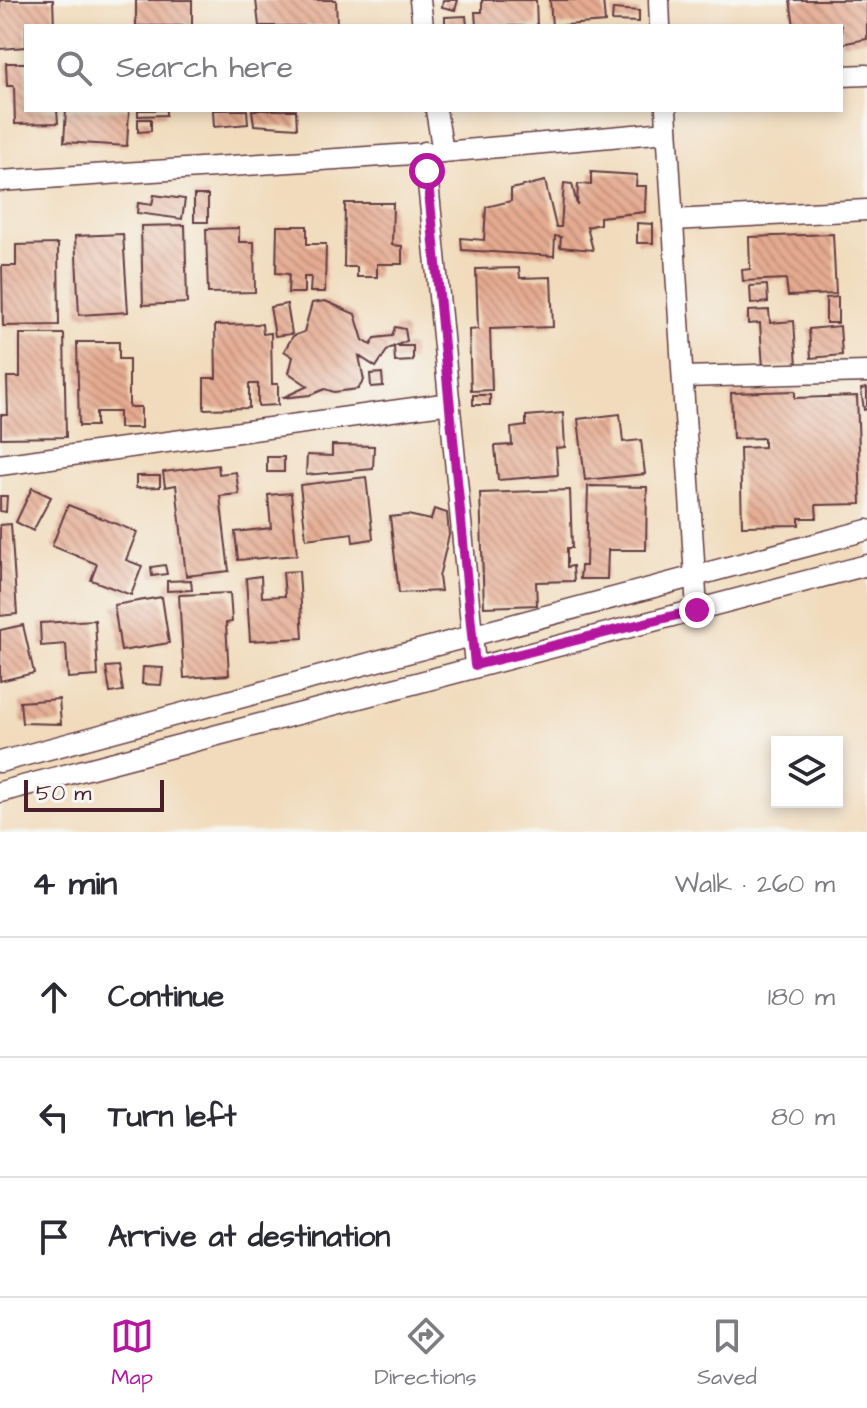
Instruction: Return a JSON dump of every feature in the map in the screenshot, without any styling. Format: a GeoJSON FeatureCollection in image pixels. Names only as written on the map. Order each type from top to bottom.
{"type":"FeatureCollection","features":[{"type":"Feature","properties":{"kind":"street"},"geometry":{"type":"LineString","coordinates":[[420,0],[423,24]]}},
{"type":"Feature","properties":{"kind":"street"},"geometry":{"type":"LineString","coordinates":[[659,0],[660,24]]}},
{"type":"Feature","properties":{"kind":"street"},"geometry":{"type":"LineString","coordinates":[[843,76],[867,75]]}},
{"type":"Feature","properties":{"kind":"street"},"geometry":{"type":"LineString","coordinates":[[436,112],[434,152],[450,403],[475,665]]}},
{"type":"Feature","properties":{"kind":"street"},"geometry":{"type":"LineString","coordinates":[[666,112],[697,610]]}},
{"type":"Feature","properties":{"kind":"street"},"geometry":{"type":"LineString","coordinates":[[0,181],[434,152],[667,132]]}},
{"type":"Feature","properties":{"kind":"street"},"geometry":{"type":"LineString","coordinates":[[673,220],[867,210]]}},
{"type":"Feature","properties":{"kind":"street"},"geometry":{"type":"LineString","coordinates":[[683,377],[867,372]]}},
{"type":"Feature","properties":{"kind":"street"},"geometry":{"type":"LineString","coordinates":[[0,465],[450,403]]}},
{"type":"Feature","properties":{"kind":"street"},"geometry":{"type":"LineString","coordinates":[[0,762],[867,530]]}},
{"type":"Feature","properties":{"kind":"street"},"geometry":{"type":"LineString","coordinates":[[0,792],[475,665],[867,565]]}},
{"type":"Feature","properties":{"kind":"building"},"geometry":{"type":"Polygon","coordinates":[[[0,0],[53,0],[54,24],[24,24],[24,47],[0,49],[0,0]]]}},
{"type":"Feature","properties":{"kind":"building"},"geometry":{"type":"Polygon","coordinates":[[[136,0],[192,0],[192,24],[136,24],[136,0]]]}},
{"type":"Feature","properties":{"kind":"building"},"geometry":{"type":"Polygon","coordinates":[[[256,0],[336,0],[337,24],[259,24],[256,0]]]}},
{"type":"Feature","properties":{"kind":"building"},"geometry":{"type":"Polygon","coordinates":[[[443,0],[458,0],[455,10],[442,7],[443,0]]]}},
{"type":"Feature","properties":{"kind":"building"},"geometry":{"type":"Polygon","coordinates":[[[482,0],[536,0],[537,24],[476,24],[475,12],[482,12],[482,0]]]}},
{"type":"Feature","properties":{"kind":"building"},"geometry":{"type":"Polygon","coordinates":[[[550,0],[603,0],[605,22],[552,24],[550,0]]]}},
{"type":"Feature","properties":{"kind":"building"},"geometry":{"type":"Polygon","coordinates":[[[790,0],[867,0],[867,39],[843,44],[843,24],[794,24],[790,0]]]}},
{"type":"Feature","properties":{"kind":"building"},"geometry":{"type":"Polygon","coordinates":[[[613,9],[639,11],[639,22],[612,21],[613,9]]]}},
{"type":"Feature","properties":{"kind":"building"},"geometry":{"type":"Polygon","coordinates":[[[466,16],[467,24],[445,24],[445,17],[466,16]]]}},
{"type":"Feature","properties":{"kind":"building"},"geometry":{"type":"Polygon","coordinates":[[[6,63],[24,63],[24,112],[57,112],[58,123],[15,124],[14,86],[7,86],[6,63]]]}},
{"type":"Feature","properties":{"kind":"building"},"geometry":{"type":"Polygon","coordinates":[[[66,112],[129,112],[127,146],[64,142],[66,112]]]}},
{"type":"Feature","properties":{"kind":"building"},"geometry":{"type":"Polygon","coordinates":[[[138,112],[166,112],[166,115],[138,116],[138,112]]]}},
{"type":"Feature","properties":{"kind":"building"},"geometry":{"type":"Polygon","coordinates":[[[213,112],[247,112],[248,124],[214,127],[213,112]]]}},
{"type":"Feature","properties":{"kind":"building"},"geometry":{"type":"Polygon","coordinates":[[[252,112],[296,112],[297,128],[254,125],[252,112]]]}},
{"type":"Feature","properties":{"kind":"building"},"geometry":{"type":"Polygon","coordinates":[[[138,119],[151,119],[151,131],[138,132],[138,119]]]}},
{"type":"Feature","properties":{"kind":"building"},"geometry":{"type":"Polygon","coordinates":[[[591,172],[637,175],[636,186],[646,186],[645,212],[600,217],[600,224],[587,227],[593,250],[560,247],[561,237],[555,236],[554,256],[462,250],[461,238],[484,240],[486,207],[511,201],[511,189],[545,181],[556,227],[561,227],[564,183],[572,184],[577,205],[578,184],[591,185],[591,172]]]}},
{"type":"Feature","properties":{"kind":"building"},"geometry":{"type":"Polygon","coordinates":[[[154,195],[185,199],[182,219],[137,213],[138,203],[152,205],[154,195]]]}},
{"type":"Feature","properties":{"kind":"building"},"geometry":{"type":"Polygon","coordinates":[[[194,195],[208,195],[208,222],[194,222],[194,195]]]}},
{"type":"Feature","properties":{"kind":"building"},"geometry":{"type":"Polygon","coordinates":[[[345,203],[393,203],[392,245],[402,246],[402,264],[377,264],[377,277],[357,277],[357,267],[344,267],[345,203]]]}},
{"type":"Feature","properties":{"kind":"building"},"geometry":{"type":"Polygon","coordinates":[[[637,223],[653,224],[653,243],[637,243],[637,223]]]}},
{"type":"Feature","properties":{"kind":"building"},"geometry":{"type":"Polygon","coordinates":[[[185,225],[187,303],[143,305],[141,226],[185,225]]]}},
{"type":"Feature","properties":{"kind":"building"},"geometry":{"type":"Polygon","coordinates":[[[277,226],[307,226],[307,244],[326,244],[325,292],[310,292],[311,277],[304,277],[304,293],[288,293],[289,274],[276,273],[277,226]]]}},
{"type":"Feature","properties":{"kind":"building"},"geometry":{"type":"Polygon","coordinates":[[[239,228],[239,242],[254,242],[255,292],[208,293],[206,229],[239,228]]]}},
{"type":"Feature","properties":{"kind":"building"},"geometry":{"type":"Polygon","coordinates":[[[123,234],[128,312],[79,315],[75,236],[123,234]]]}},
{"type":"Feature","properties":{"kind":"building"},"geometry":{"type":"Polygon","coordinates":[[[833,234],[836,294],[788,296],[786,279],[743,281],[742,270],[750,269],[749,237],[833,234]]]}},
{"type":"Feature","properties":{"kind":"building"},"geometry":{"type":"Polygon","coordinates":[[[58,244],[59,325],[3,326],[2,266],[16,266],[16,245],[58,244]]]}},
{"type":"Feature","properties":{"kind":"building"},"geometry":{"type":"Polygon","coordinates":[[[519,268],[520,278],[551,277],[553,327],[490,329],[492,390],[471,391],[469,330],[478,329],[476,269],[519,268]]]}},
{"type":"Feature","properties":{"kind":"building"},"geometry":{"type":"Polygon","coordinates":[[[767,285],[768,302],[751,304],[750,286],[767,285]]]}},
{"type":"Feature","properties":{"kind":"building"},"geometry":{"type":"Polygon","coordinates":[[[838,297],[838,323],[826,323],[826,298],[838,297]]]}},
{"type":"Feature","properties":{"kind":"building"},"geometry":{"type":"Polygon","coordinates":[[[325,301],[355,314],[363,340],[371,345],[375,338],[392,336],[395,327],[405,329],[407,341],[388,349],[376,367],[359,356],[364,380],[358,389],[334,392],[325,389],[310,395],[282,398],[308,386],[289,373],[293,357],[284,351],[293,336],[304,332],[312,303],[325,301]]]}},
{"type":"Feature","properties":{"kind":"building"},"geometry":{"type":"Polygon","coordinates":[[[287,304],[292,334],[275,336],[270,307],[287,304]]]}},
{"type":"Feature","properties":{"kind":"building"},"geometry":{"type":"Polygon","coordinates":[[[769,310],[770,323],[794,321],[797,365],[763,368],[760,323],[748,324],[748,311],[769,310]]]}},
{"type":"Feature","properties":{"kind":"building"},"geometry":{"type":"Polygon","coordinates":[[[262,324],[263,334],[271,333],[272,384],[278,384],[278,405],[258,406],[258,384],[249,384],[249,408],[204,409],[204,378],[216,378],[215,325],[262,324]]]}},
{"type":"Feature","properties":{"kind":"building"},"geometry":{"type":"Polygon","coordinates":[[[840,326],[842,355],[811,358],[809,329],[840,326]]]}},
{"type":"Feature","properties":{"kind":"building"},"geometry":{"type":"Polygon","coordinates":[[[20,334],[64,334],[66,437],[1,438],[1,415],[8,415],[7,377],[20,377],[20,334]]]}},
{"type":"Feature","properties":{"kind":"building"},"geometry":{"type":"Polygon","coordinates":[[[77,342],[119,342],[119,359],[129,359],[129,407],[141,407],[141,428],[119,428],[119,412],[96,412],[96,426],[79,426],[77,342]]]}},
{"type":"Feature","properties":{"kind":"building"},"geometry":{"type":"Polygon","coordinates":[[[394,346],[413,346],[413,361],[395,362],[394,346]]]}},
{"type":"Feature","properties":{"kind":"building"},"geometry":{"type":"Polygon","coordinates":[[[382,373],[383,386],[371,387],[370,374],[382,373]]]}},
{"type":"Feature","properties":{"kind":"building"},"geometry":{"type":"Polygon","coordinates":[[[867,388],[867,409],[864,410],[861,389],[867,388]]]}},
{"type":"Feature","properties":{"kind":"building"},"geometry":{"type":"Polygon","coordinates":[[[795,391],[795,398],[857,396],[861,504],[816,505],[817,518],[799,518],[799,525],[742,526],[740,448],[764,447],[764,438],[733,439],[731,393],[795,391]]]}},
{"type":"Feature","properties":{"kind":"building"},"geometry":{"type":"Polygon","coordinates":[[[473,395],[490,395],[490,405],[473,405],[473,395]]]}},
{"type":"Feature","properties":{"kind":"building"},"geometry":{"type":"Polygon","coordinates":[[[563,413],[565,447],[556,448],[558,475],[498,480],[495,446],[512,445],[511,428],[526,426],[526,416],[563,413]]]}},
{"type":"Feature","properties":{"kind":"building"},"geometry":{"type":"Polygon","coordinates":[[[620,414],[623,442],[641,440],[645,474],[585,480],[578,419],[620,414]]]}},
{"type":"Feature","properties":{"kind":"building"},"geometry":{"type":"Polygon","coordinates":[[[332,445],[374,446],[373,469],[306,475],[307,455],[332,456],[332,445]]]}},
{"type":"Feature","properties":{"kind":"building"},"geometry":{"type":"Polygon","coordinates":[[[267,457],[284,457],[284,472],[267,472],[267,457]]]}},
{"type":"Feature","properties":{"kind":"building"},"geometry":{"type":"Polygon","coordinates":[[[218,465],[219,474],[236,472],[239,494],[220,496],[229,571],[186,576],[176,485],[165,487],[163,472],[218,465]]]}},
{"type":"Feature","properties":{"kind":"building"},"geometry":{"type":"Polygon","coordinates":[[[136,476],[160,476],[160,487],[136,488],[136,476]]]}},
{"type":"Feature","properties":{"kind":"building"},"geometry":{"type":"Polygon","coordinates":[[[366,477],[373,539],[353,542],[352,533],[306,539],[300,485],[366,477]]]}},
{"type":"Feature","properties":{"kind":"building"},"geometry":{"type":"Polygon","coordinates":[[[588,486],[647,487],[646,550],[608,550],[607,579],[580,579],[581,566],[586,566],[588,486]]]}},
{"type":"Feature","properties":{"kind":"building"},"geometry":{"type":"Polygon","coordinates":[[[32,488],[51,497],[33,531],[16,522],[32,488]]]}},
{"type":"Feature","properties":{"kind":"building"},"geometry":{"type":"Polygon","coordinates":[[[570,490],[572,548],[567,548],[567,567],[573,566],[574,581],[536,582],[537,605],[484,607],[480,493],[570,490]]]}},
{"type":"Feature","properties":{"kind":"building"},"geometry":{"type":"Polygon","coordinates":[[[291,493],[297,555],[238,560],[235,532],[271,528],[268,495],[291,493]]]}},
{"type":"Feature","properties":{"kind":"building"},"geometry":{"type":"Polygon","coordinates":[[[0,496],[7,496],[6,512],[0,511],[0,496]]]}},
{"type":"Feature","properties":{"kind":"building"},"geometry":{"type":"Polygon","coordinates":[[[68,505],[137,532],[126,560],[142,566],[131,595],[91,580],[97,564],[52,546],[68,505]]]}},
{"type":"Feature","properties":{"kind":"building"},"geometry":{"type":"Polygon","coordinates":[[[434,509],[447,513],[449,535],[439,577],[441,591],[399,593],[390,517],[408,515],[431,520],[434,509]]]}},
{"type":"Feature","properties":{"kind":"building"},"geometry":{"type":"Polygon","coordinates":[[[11,524],[17,614],[0,616],[0,525],[11,524]]]}},
{"type":"Feature","properties":{"kind":"building"},"geometry":{"type":"Polygon","coordinates":[[[165,565],[167,574],[152,576],[151,567],[165,565]]]}},
{"type":"Feature","properties":{"kind":"building"},"geometry":{"type":"Polygon","coordinates":[[[299,571],[303,638],[250,641],[246,578],[261,576],[262,597],[285,596],[283,572],[299,571]]]}},
{"type":"Feature","properties":{"kind":"building"},"geometry":{"type":"Polygon","coordinates":[[[191,580],[192,590],[167,591],[167,581],[191,580]]]}},
{"type":"Feature","properties":{"kind":"building"},"geometry":{"type":"Polygon","coordinates":[[[230,593],[232,622],[226,623],[229,675],[184,678],[179,595],[230,593]]]}},
{"type":"Feature","properties":{"kind":"building"},"geometry":{"type":"Polygon","coordinates":[[[162,597],[169,643],[121,651],[114,605],[162,597]]]}},
{"type":"Feature","properties":{"kind":"building"},"geometry":{"type":"Polygon","coordinates":[[[95,620],[98,676],[68,678],[66,644],[41,646],[40,623],[95,620]]]}},
{"type":"Feature","properties":{"kind":"building"},"geometry":{"type":"Polygon","coordinates":[[[23,625],[34,673],[0,681],[0,630],[23,625]]]}},
{"type":"Feature","properties":{"kind":"building"},"geometry":{"type":"Polygon","coordinates":[[[119,666],[123,691],[110,693],[106,667],[119,666]]]}},
{"type":"Feature","properties":{"kind":"building"},"geometry":{"type":"Polygon","coordinates":[[[143,667],[163,668],[161,685],[142,684],[143,667]]]}},
{"type":"Feature","properties":{"kind":"building"},"geometry":{"type":"Polygon","coordinates":[[[59,699],[61,724],[22,723],[20,702],[59,699]]]}},
{"type":"Feature","properties":{"kind":"route"},"geometry":{"type":"LineString","coordinates":[[427,171],[475,665],[697,610]]}}]}
